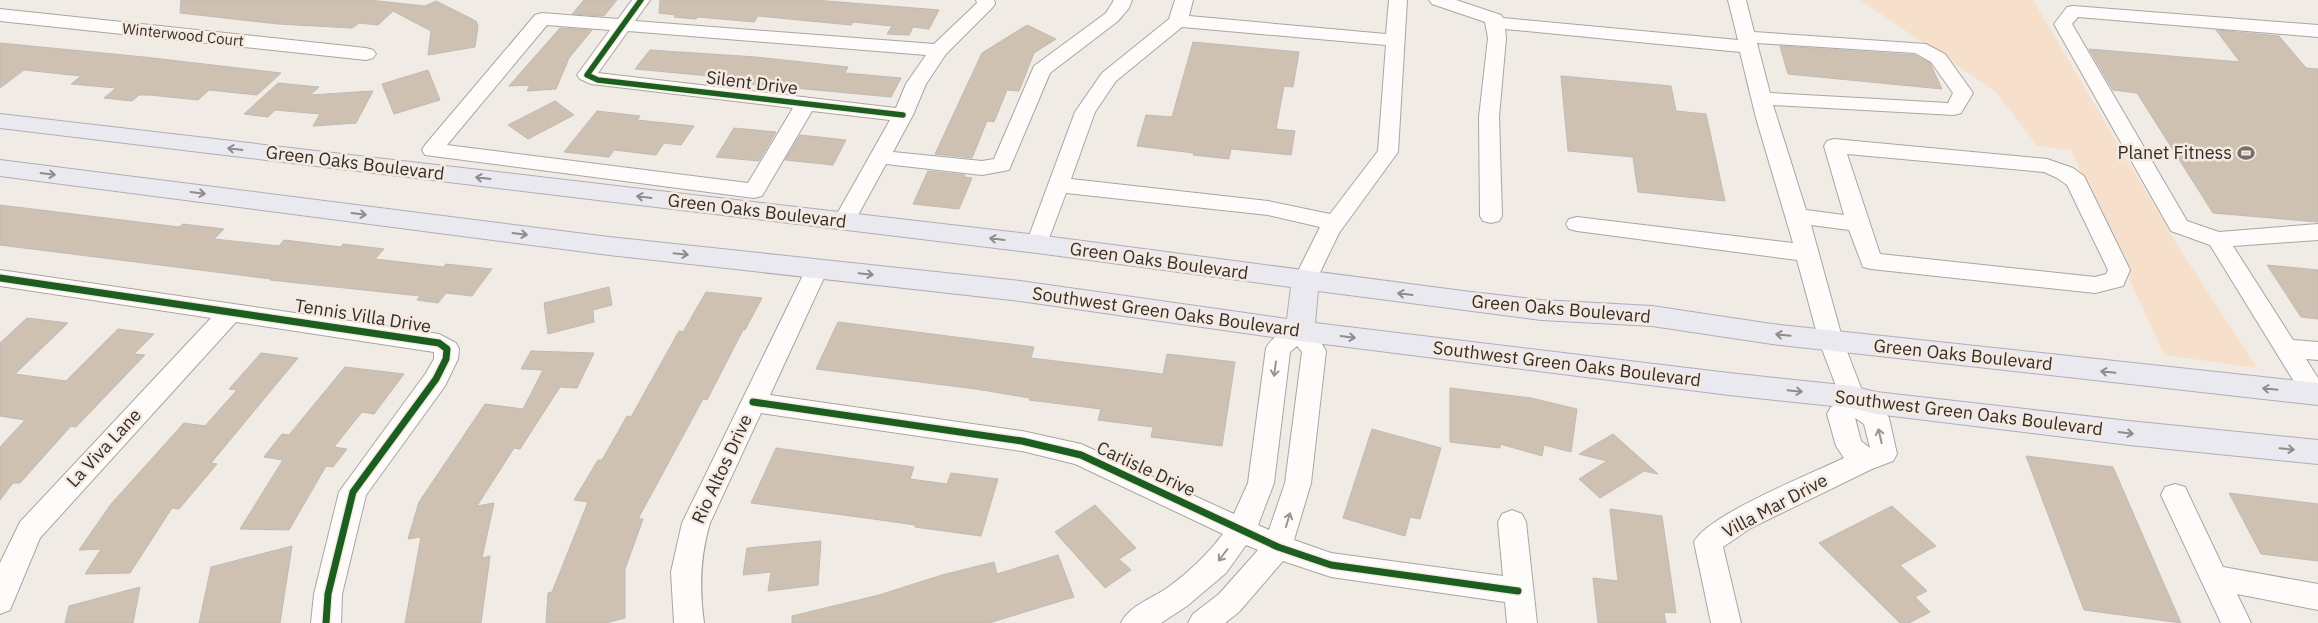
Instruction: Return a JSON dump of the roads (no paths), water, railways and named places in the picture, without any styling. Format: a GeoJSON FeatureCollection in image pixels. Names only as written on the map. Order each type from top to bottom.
{"type":"FeatureCollection","features":[{"type":"Feature","properties":{"kind":"main road","name":"Green Oaks Boulevard"},"geometry":{"type":"LineString","coordinates":[[0,121],[1037,244],[1305,281],[1541,310],[1652,316],[1831,341],[2317,394]]}},
{"type":"Feature","properties":{"kind":"main road"},"geometry":{"type":"LineString","coordinates":[[0,168],[609,246],[817,269]]}},
{"type":"Feature","properties":{"kind":"main road","name":"Southwest Green Oaks Boulevard"},"geometry":{"type":"LineString","coordinates":[[817,269],[1020,291],[1300,331],[1729,384],[1854,402],[1876,402],[2119,432],[2318,452]]}},
{"type":"Feature","properties":{"kind":"main road"},"geometry":{"type":"LineString","coordinates":[[1300,331],[1305,281]]}},
{"type":"Feature","properties":{"kind":"street"},"geometry":{"type":"LineString","coordinates":[[556,0],[432,150],[754,191],[806,104]]}},
{"type":"Feature","properties":{"kind":"street"},"geometry":{"type":"LineString","coordinates":[[624,24],[641,0]]}},
{"type":"Feature","properties":{"kind":"street"},"geometry":{"type":"LineString","coordinates":[[844,221],[903,115],[916,84],[939,50],[986,4],[986,0]]}},
{"type":"Feature","properties":{"kind":"street"},"geometry":{"type":"LineString","coordinates":[[880,157],[982,168],[1002,165],[1041,70],[1112,17],[1120,8],[1122,0]]}},
{"type":"Feature","properties":{"kind":"street"},"geometry":{"type":"LineString","coordinates":[[1037,244],[1085,112],[1109,77],[1178,21],[1184,0]]}},
{"type":"Feature","properties":{"kind":"street"},"geometry":{"type":"LineString","coordinates":[[1305,281],[1318,252],[1335,223],[1388,152],[1398,0]]}},
{"type":"Feature","properties":{"kind":"street"},"geometry":{"type":"LineString","coordinates":[[1438,0],[1494,19],[1496,38],[1489,117],[1491,216]]}},
{"type":"Feature","properties":{"kind":"street"},"geometry":{"type":"LineString","coordinates":[[1737,0],[1761,98],[1797,216],[1831,341],[1854,402]]}},
{"type":"Feature","properties":{"kind":"street"},"geometry":{"type":"LineString","coordinates":[[2315,34],[2073,11],[2063,24],[2179,226],[2218,240],[2318,232]]}},
{"type":"Feature","properties":{"kind":"street","name":"Winterwood Court"},"geometry":{"type":"LineString","coordinates":[[0,15],[366,54]]}},
{"type":"Feature","properties":{"kind":"street"},"geometry":{"type":"LineString","coordinates":[[542,19],[939,50]]}},
{"type":"Feature","properties":{"kind":"street"},"geometry":{"type":"LineString","coordinates":[[1178,21],[1396,40]]}},
{"type":"Feature","properties":{"kind":"street"},"geometry":{"type":"LineString","coordinates":[[1494,23],[1747,42],[1919,48],[1938,58],[1963,93],[1954,109],[1761,98]]}},
{"type":"Feature","properties":{"kind":"street","name":"Silent Drive"},"geometry":{"type":"LineString","coordinates":[[624,24],[587,75],[598,80],[903,115]]}},
{"type":"Feature","properties":{"kind":"street"},"geometry":{"type":"LineString","coordinates":[[1059,185],[1268,208],[1335,223]]}},
{"type":"Feature","properties":{"kind":"street"},"geometry":{"type":"LineString","coordinates":[[1577,224],[1807,253]]}},
{"type":"Feature","properties":{"kind":"street"},"geometry":{"type":"LineString","coordinates":[[2218,240],[2317,394]]}},
{"type":"Feature","properties":{"kind":"street","name":"Rio Altos Drive"},"geometry":{"type":"LineString","coordinates":[[689,623],[684,585],[688,552],[696,523],[817,269]]}},
{"type":"Feature","properties":{"kind":"street","name":"Tennis Villa Drive"},"geometry":{"type":"LineString","coordinates":[[1,279],[232,311],[438,343],[447,349],[446,359],[436,379],[353,492],[328,594],[326,623]]}},
{"type":"Feature","properties":{"kind":"street","name":"La Viva Lane"},"geometry":{"type":"LineString","coordinates":[[0,601],[17,556],[30,530],[232,311]]}},
{"type":"Feature","properties":{"kind":"street"},"geometry":{"type":"LineString","coordinates":[[1136,623],[1177,597],[1216,564],[1241,531],[1261,483],[1278,348],[1300,331],[1314,351],[1298,483],[1278,547],[1229,603],[1203,623]]}},
{"type":"Feature","properties":{"kind":"street"},"geometry":{"type":"LineString","coordinates":[[2286,348],[2318,351]]}},
{"type":"Feature","properties":{"kind":"street","name":"Carlisle Drive"},"geometry":{"type":"LineString","coordinates":[[753,402],[1022,441],[1081,456],[1241,531],[1278,547],[1331,565],[1518,591]]}},
{"type":"Feature","properties":{"kind":"street","name":"Villa Mar Drive"},"geometry":{"type":"LineString","coordinates":[[1726,623],[1708,542],[1741,520],[1863,461],[1884,454],[1876,418],[1854,402]]}},
{"type":"Feature","properties":{"kind":"street"},"geometry":{"type":"LineString","coordinates":[[2175,495],[2236,623]]}},
{"type":"Feature","properties":{"kind":"street"},"geometry":{"type":"LineString","coordinates":[[1512,522],[1522,623]]}},
{"type":"Feature","properties":{"kind":"street"},"geometry":{"type":"LineString","coordinates":[[2213,577],[2318,597]]}},
{"type":"Feature","properties":{"kind":"lane"},"geometry":{"type":"LineString","coordinates":[[1834,146],[2046,166],[2066,173],[2076,181],[2119,270],[2115,280],[2095,285],[1871,261],[1858,224],[1834,146]]}},
{"type":"Feature","properties":{"kind":"lane"},"geometry":{"type":"LineString","coordinates":[[1797,216],[1858,224]]}},
{"type":"Feature","properties":{"kind":"place","name":"Planet Fitness"},"geometry":{"type":"Point","coordinates":[2246,153]}}]}
